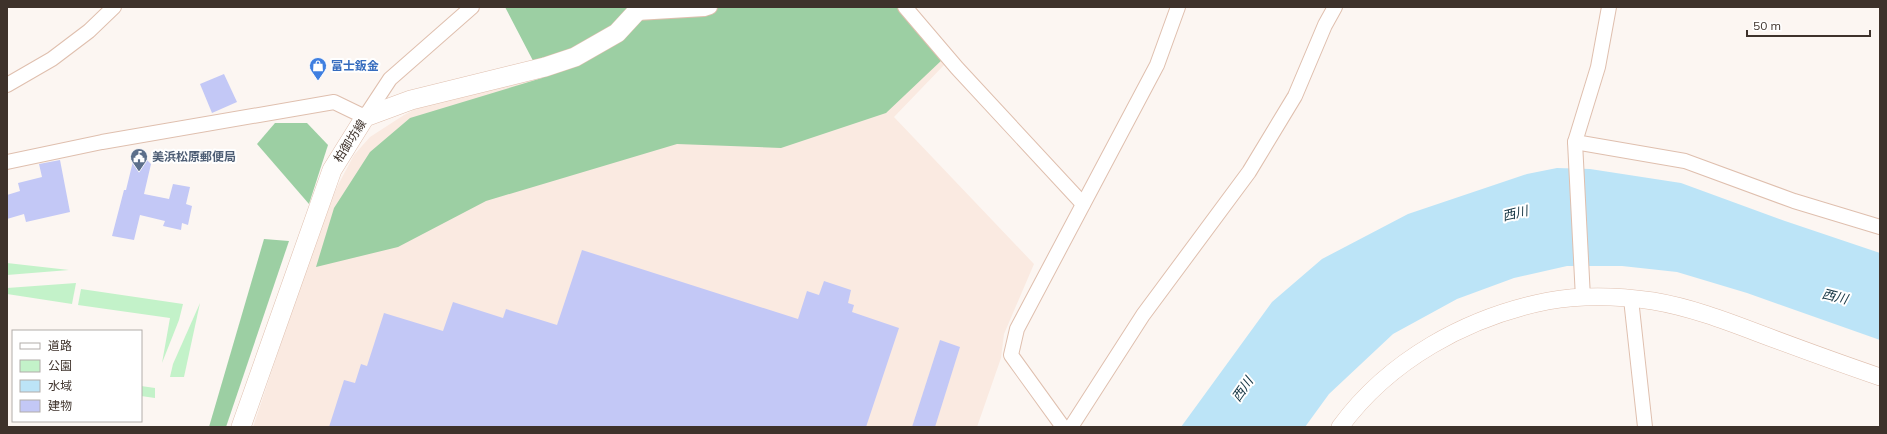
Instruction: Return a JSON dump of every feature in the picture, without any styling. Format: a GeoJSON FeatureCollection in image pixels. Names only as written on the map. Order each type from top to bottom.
{"type":"FeatureCollection","features":[{"type":"Feature","properties":{"kind":"main road","name":"柏御坊線"},"geometry":{"type":"LineString","coordinates":[[242,427],[332,170],[365,117],[411,100],[545,67],[576,57],[617,33],[639,10]]}},
{"type":"Feature","properties":{"kind":"street"},"geometry":{"type":"LineString","coordinates":[[7,85],[52,58],[83,36],[114,7]]}},
{"type":"Feature","properties":{"kind":"street"},"geometry":{"type":"LineString","coordinates":[[7,162],[102,142],[334,102],[365,117],[390,79],[472,7]]}},
{"type":"Feature","properties":{"kind":"street"},"geometry":{"type":"LineString","coordinates":[[639,10],[704,9],[710,7]]}},
{"type":"Feature","properties":{"kind":"street"},"geometry":{"type":"LineString","coordinates":[[905,7],[957,68],[1083,204]]}},
{"type":"Feature","properties":{"kind":"street"},"geometry":{"type":"LineString","coordinates":[[1063,427],[1011,355],[1017,329],[1157,65],[1178,7]]}},
{"type":"Feature","properties":{"kind":"street"},"geometry":{"type":"LineString","coordinates":[[1071,427],[1143,315],[1249,172],[1295,96],[1325,25],[1335,7]]}},
{"type":"Feature","properties":{"kind":"street"},"geometry":{"type":"LineString","coordinates":[[1583,298],[1576,148],[1598,68],[1609,7]]}},
{"type":"Feature","properties":{"kind":"street"},"geometry":{"type":"LineString","coordinates":[[1576,148],[1685,161],[1794,201],[1880,227]]}},
{"type":"Feature","properties":{"kind":"street"},"geometry":{"type":"LineString","coordinates":[[1340,427],[1351,412],[1397,368],[1449,335],[1477,321],[1522,307],[1549,301],[1608,297],[1654,301],[1717,318],[1880,378]]}},
{"type":"Feature","properties":{"kind":"street"},"geometry":{"type":"LineString","coordinates":[[1631,299],[1645,427]]}},
{"type":"Feature","properties":{"kind":"shaded area"},"geometry":{"type":"Polygon","coordinates":[[[892,7],[945,64],[894,117],[1034,264],[1004,334],[1001,358],[977,427],[253,427],[320,227],[338,185],[354,155],[370,137],[404,115],[432,100],[550,73],[892,7]]]}},
{"type":"Feature","properties":{"kind":"green space"},"geometry":{"type":"Polygon","coordinates":[[[505,7],[897,7],[943,59],[886,113],[781,148],[677,144],[486,201],[398,247],[316,267],[334,208],[370,152],[410,118],[542,78],[505,7]]]}},
{"type":"Feature","properties":{"kind":"green space"},"geometry":{"type":"Polygon","coordinates":[[[275,123],[307,123],[328,145],[309,204],[257,144],[275,123]]]}},
{"type":"Feature","properties":{"kind":"green space"},"geometry":{"type":"Polygon","coordinates":[[[264,239],[289,241],[226,427],[209,427],[264,239]]]}},
{"type":"Feature","properties":{"kind":"green space"},"geometry":{"type":"Polygon","coordinates":[[[7,263],[69,270],[7,275],[7,263]]]}},
{"type":"Feature","properties":{"kind":"green space"},"geometry":{"type":"Polygon","coordinates":[[[76,283],[72,304],[7,294],[7,288],[76,283]]]}},
{"type":"Feature","properties":{"kind":"green space"},"geometry":{"type":"Polygon","coordinates":[[[81,289],[183,304],[179,320],[162,363],[170,318],[78,305],[81,289]]]}},
{"type":"Feature","properties":{"kind":"green space"},"geometry":{"type":"Polygon","coordinates":[[[200,303],[184,377],[170,377],[173,364],[200,303]]]}},
{"type":"Feature","properties":{"kind":"green space"},"geometry":{"type":"Polygon","coordinates":[[[142,386],[155,388],[155,398],[142,396],[142,386]]]}},
{"type":"Feature","properties":{"kind":"water","name":"西川"},"geometry":{"type":"Polygon","coordinates":[[[1557,168],[1590,169],[1681,183],[1785,221],[1880,253],[1880,340],[1747,293],[1677,272],[1622,266],[1567,266],[1514,278],[1457,299],[1393,334],[1329,394],[1305,427],[1181,427],[1272,302],[1322,259],[1408,214],[1527,174],[1557,168]]]}},
{"type":"Feature","properties":{"kind":"building"},"geometry":{"type":"Polygon","coordinates":[[[224,74],[237,102],[212,113],[200,84],[224,74]]]}},
{"type":"Feature","properties":{"kind":"building"},"geometry":{"type":"Polygon","coordinates":[[[136,149],[151,164],[144,194],[169,199],[173,184],[190,187],[186,204],[192,206],[188,225],[182,223],[181,230],[163,226],[165,221],[140,215],[134,240],[112,236],[124,190],[126,190],[136,149]]]}},
{"type":"Feature","properties":{"kind":"building"},"geometry":{"type":"Polygon","coordinates":[[[60,160],[70,212],[26,222],[24,214],[7,219],[7,195],[20,191],[18,183],[42,177],[39,164],[60,160]]]}},
{"type":"Feature","properties":{"kind":"building"},"geometry":{"type":"Polygon","coordinates":[[[582,250],[798,319],[807,291],[819,295],[824,281],[851,290],[848,303],[854,305],[852,312],[899,328],[866,427],[329,427],[344,380],[355,383],[361,364],[367,366],[384,313],[443,331],[453,302],[503,318],[506,309],[557,325],[582,250]]]}},
{"type":"Feature","properties":{"kind":"building"},"geometry":{"type":"Polygon","coordinates":[[[940,340],[960,347],[935,427],[912,427],[940,340]]]}},
{"type":"Feature","properties":{"kind":"place","name":"富士鈑金"},"geometry":{"type":"Point","coordinates":[318,81]}},
{"type":"Feature","properties":{"kind":"place","name":"美浜松原郵便局"},"geometry":{"type":"Point","coordinates":[139,172]}}]}
